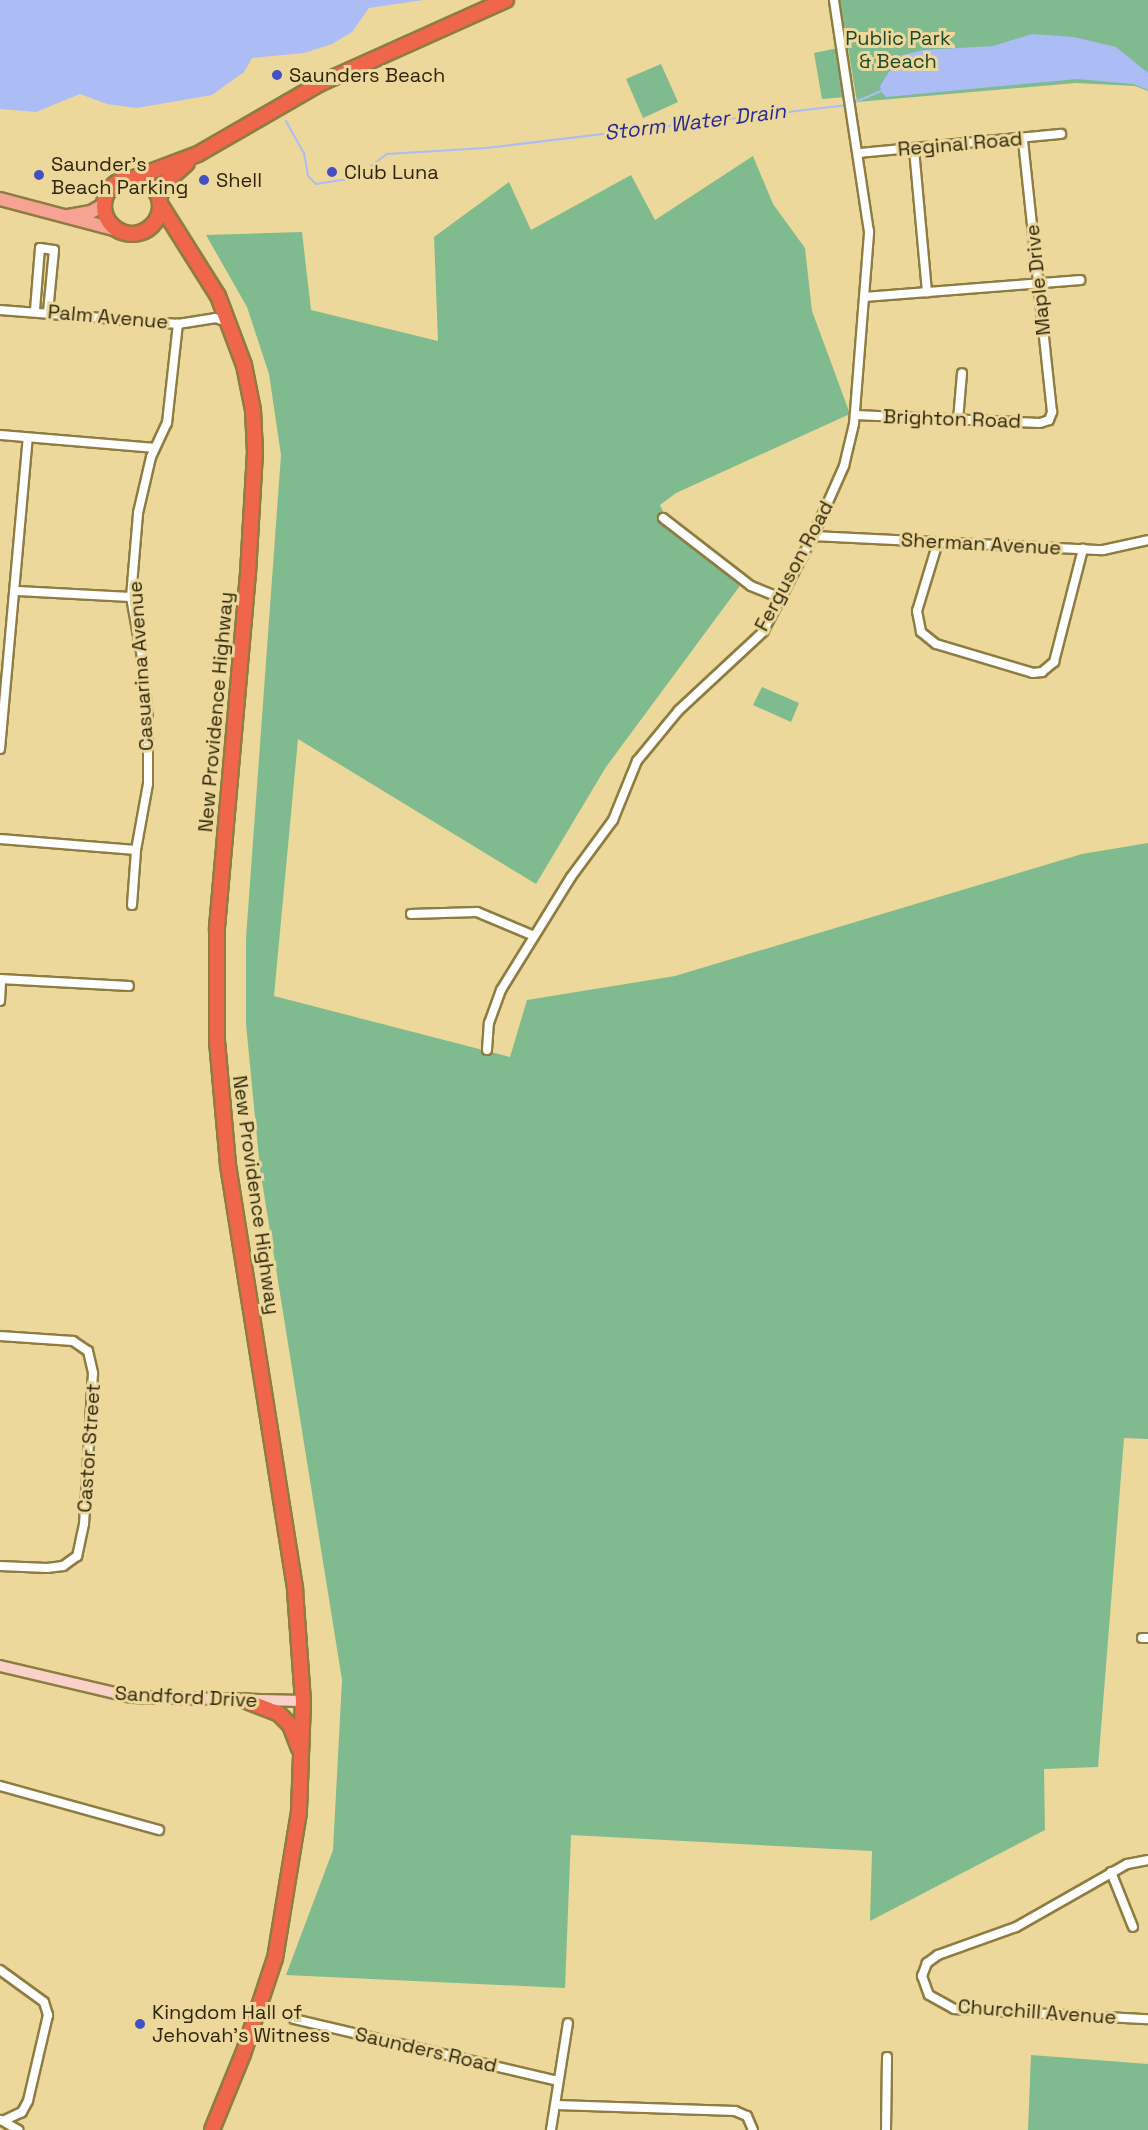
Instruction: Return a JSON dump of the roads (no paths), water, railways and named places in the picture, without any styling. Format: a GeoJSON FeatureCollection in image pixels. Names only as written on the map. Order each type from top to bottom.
{"type":"FeatureCollection","features":[{"type":"Feature","properties":{"kind":"highway"},"geometry":{"type":"LineString","coordinates":[[198,154],[166,182],[150,227],[133,233],[121,231],[111,223],[105,204],[115,184],[198,154],[319,84],[506,0]]}},
{"type":"Feature","properties":{"kind":"highway"},"geometry":{"type":"LineString","coordinates":[[134,178],[149,184],[159,201]]}},
{"type":"Feature","properties":{"kind":"highway","name":"New Providence Highway"},"geometry":{"type":"LineString","coordinates":[[159,201],[199,262],[230,322],[244,365],[255,452],[217,930],[219,1070],[228,1165],[295,1590],[303,1701],[302,1756],[293,1856],[275,1958],[256,2019],[212,2130]]}},
{"type":"Feature","properties":{"kind":"highway","name":"New Providence Highway"},"geometry":{"type":"LineString","coordinates":[[150,227],[168,232],[199,262]]}},
{"type":"Feature","properties":{"kind":"highway"},"geometry":{"type":"LineString","coordinates":[[246,1701],[278,1713],[290,1725],[302,1756]]}},
{"type":"Feature","properties":{"kind":"main road"},"geometry":{"type":"LineString","coordinates":[[0,199],[58,217],[121,231]]}},
{"type":"Feature","properties":{"kind":"main road"},"geometry":{"type":"LineString","coordinates":[[58,217],[91,212],[105,204]]}},
{"type":"Feature","properties":{"kind":"street","name":"Ferguson Road"},"geometry":{"type":"LineString","coordinates":[[487,1050],[489,1023],[501,990],[534,936],[613,820],[637,761],[679,710],[763,632],[813,536],[844,465],[855,415],[866,297],[869,232],[859,153],[834,0]]}},
{"type":"Feature","properties":{"kind":"street","name":"Reginal Road"},"geometry":{"type":"LineString","coordinates":[[859,153],[1060,134]]}},
{"type":"Feature","properties":{"kind":"street","name":"Maple Drive"},"geometry":{"type":"LineString","coordinates":[[1023,139],[1052,412],[1049,420]]}},
{"type":"Feature","properties":{"kind":"street"},"geometry":{"type":"LineString","coordinates":[[914,148],[927,291]]}},
{"type":"Feature","properties":{"kind":"street"},"geometry":{"type":"LineString","coordinates":[[36,310],[40,248],[54,250],[48,312]]}},
{"type":"Feature","properties":{"kind":"street"},"geometry":{"type":"LineString","coordinates":[[866,297],[1080,280]]}},
{"type":"Feature","properties":{"kind":"street"},"geometry":{"type":"LineString","coordinates":[[215,318],[222,304]]}},
{"type":"Feature","properties":{"kind":"street","name":"Palm Avenue"},"geometry":{"type":"LineString","coordinates":[[0,310],[36,310],[178,324],[215,318],[230,322]]}},
{"type":"Feature","properties":{"kind":"street","name":"Casuarina Avenue"},"geometry":{"type":"LineString","coordinates":[[132,905],[136,850],[148,784],[148,720],[143,663],[131,597],[138,513],[154,448],[167,423],[178,324]]}},
{"type":"Feature","properties":{"kind":"street"},"geometry":{"type":"LineString","coordinates":[[958,420],[962,373]]}},
{"type":"Feature","properties":{"kind":"street","name":"Brighton Road"},"geometry":{"type":"LineString","coordinates":[[855,415],[1040,423],[1049,420]]}},
{"type":"Feature","properties":{"kind":"street"},"geometry":{"type":"LineString","coordinates":[[0,435],[154,448]]}},
{"type":"Feature","properties":{"kind":"street"},"geometry":{"type":"LineString","coordinates":[[0,748],[16,591],[28,438]]}},
{"type":"Feature","properties":{"kind":"street"},"geometry":{"type":"LineString","coordinates":[[663,518],[751,586],[781,598]]}},
{"type":"Feature","properties":{"kind":"street","name":"Sherman Avenue"},"geometry":{"type":"LineString","coordinates":[[813,536],[1083,549],[1120,549],[1148,540]]}},
{"type":"Feature","properties":{"kind":"street"},"geometry":{"type":"LineString","coordinates":[[938,542],[917,611],[921,632],[936,644],[1033,673],[1042,672],[1054,662],[1083,549]]}},
{"type":"Feature","properties":{"kind":"street"},"geometry":{"type":"LineString","coordinates":[[16,591],[131,597]]}},
{"type":"Feature","properties":{"kind":"street"},"geometry":{"type":"LineString","coordinates":[[0,839],[136,850]]}},
{"type":"Feature","properties":{"kind":"street"},"geometry":{"type":"LineString","coordinates":[[411,914],[477,912],[534,936]]}},
{"type":"Feature","properties":{"kind":"street"},"geometry":{"type":"LineString","coordinates":[[0,1002],[1,979],[129,986]]}},
{"type":"Feature","properties":{"kind":"street","name":"Castor Street"},"geometry":{"type":"LineString","coordinates":[[0,1336],[73,1341],[88,1351],[93,1373],[84,1524],[77,1556],[63,1566],[47,1569],[0,1566]]}},
{"type":"Feature","properties":{"kind":"street","name":"Sandford Drive"},"geometry":{"type":"LineString","coordinates":[[0,1666],[132,1696],[303,1701]]}},
{"type":"Feature","properties":{"kind":"street"},"geometry":{"type":"LineString","coordinates":[[0,1786],[159,1830]]}},
{"type":"Feature","properties":{"kind":"street"},"geometry":{"type":"LineString","coordinates":[[1133,1927],[1111,1872],[1127,1864],[1148,1860]]}},
{"type":"Feature","properties":{"kind":"street","name":"Churchill Avenue"},"geometry":{"type":"LineString","coordinates":[[1111,1872],[1016,1927],[938,1954],[927,1963],[922,1976],[929,1995],[954,2009],[1148,2019]]}},
{"type":"Feature","properties":{"kind":"street"},"geometry":{"type":"LineString","coordinates":[[0,1970],[44,2001],[48,2015],[28,2102],[22,2112],[1,2120]]}},
{"type":"Feature","properties":{"kind":"street","name":"Saunders Road"},"geometry":{"type":"LineString","coordinates":[[294,2019],[558,2081]]}},
{"type":"Feature","properties":{"kind":"street"},"geometry":{"type":"LineString","coordinates":[[551,2130],[557,2105],[558,2081],[568,2023]]}},
{"type":"Feature","properties":{"kind":"street"},"geometry":{"type":"LineString","coordinates":[[886,2057],[886,2130]]}},
{"type":"Feature","properties":{"kind":"street"},"geometry":{"type":"LineString","coordinates":[[557,2105],[735,2112],[747,2116],[753,2130]]}},
{"type":"Feature","properties":{"kind":"street"},"geometry":{"type":"LineString","coordinates":[[1,2120],[18,2130]]}},
{"type":"Feature","properties":{"kind":"water"},"geometry":{"type":"Polygon","coordinates":[[[0,0],[423,0],[369,8],[352,32],[332,44],[304,53],[252,58],[244,72],[212,95],[137,108],[107,104],[80,94],[36,112],[0,109],[0,0]]]}},
{"type":"Feature","properties":{"kind":"water"},"geometry":{"type":"Polygon","coordinates":[[[1032,34],[1074,37],[1116,47],[1148,73],[1148,90],[1133,84],[1077,79],[886,97],[881,91],[880,86],[899,56],[923,50],[993,46],[1032,34]]]}},
{"type":"Feature","properties":{"kind":"waterway","name":"Storm Water Drain"},"geometry":{"type":"LineString","coordinates":[[853,103],[883,90]]}},
{"type":"Feature","properties":{"kind":"waterway","name":"Storm Water Drain"},"geometry":{"type":"LineString","coordinates":[[286,121],[304,153],[308,176],[316,184],[355,178],[387,154],[486,148],[847,105]]}},
{"type":"Feature","properties":{"kind":"place","name":"Saunders Beach"},"geometry":{"type":"Point","coordinates":[277,75]}},
{"type":"Feature","properties":{"kind":"place","name":"Club Luna"},"geometry":{"type":"Point","coordinates":[332,172]}},
{"type":"Feature","properties":{"kind":"place","name":"Saunder's Beach Parking"},"geometry":{"type":"Point","coordinates":[39,175]}},
{"type":"Feature","properties":{"kind":"place","name":"Shell"},"geometry":{"type":"Point","coordinates":[204,180]}},
{"type":"Feature","properties":{"kind":"place","name":"Kingdom Hall of Jehovah’s Witness"},"geometry":{"type":"Point","coordinates":[140,2024]}},
{"type":"Feature","properties":{"kind":"park label","name":"Public Park & Beach"},"geometry":{"type":"Point","coordinates":[898,50]}}]}
